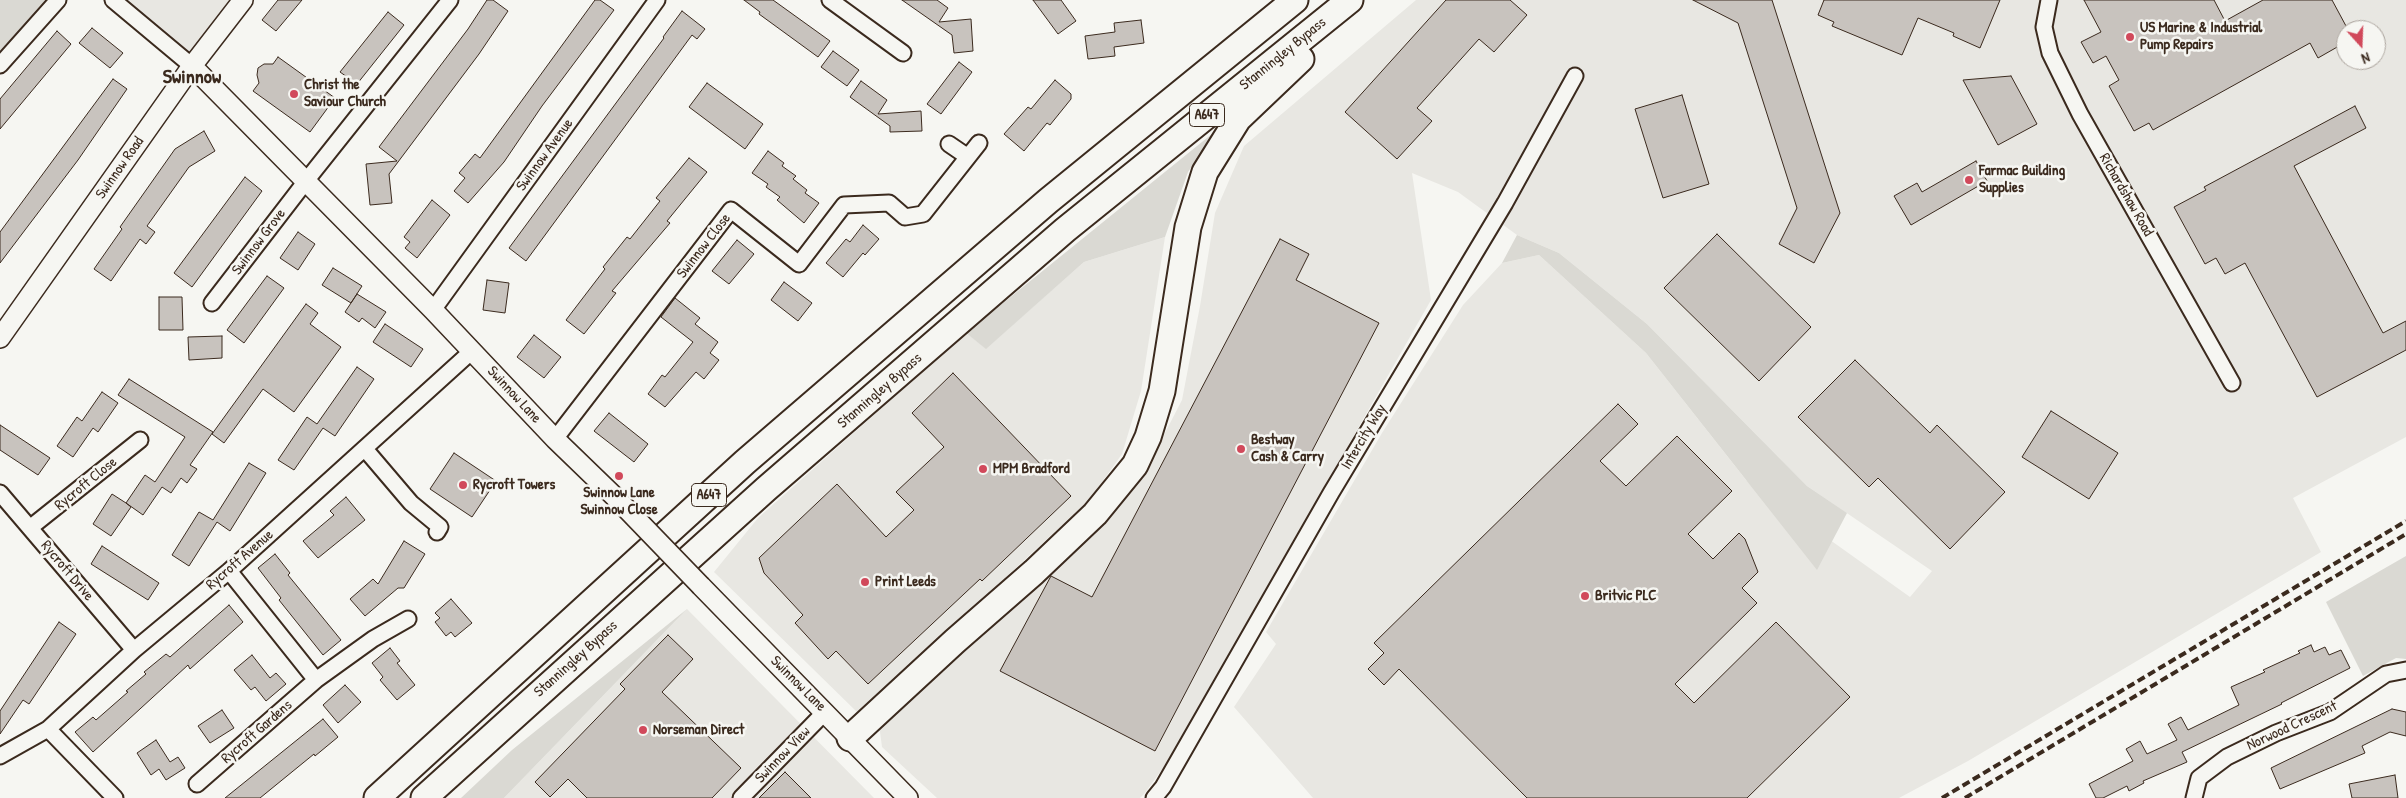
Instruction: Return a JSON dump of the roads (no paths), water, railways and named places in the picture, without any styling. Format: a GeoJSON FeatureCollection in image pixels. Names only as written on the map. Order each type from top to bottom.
{"type":"FeatureCollection","features":[{"type":"Feature","properties":{"kind":"highway","name":"Stanningley Bypass"},"geometry":{"type":"LineString","coordinates":[[377,798],[745,462],[1048,201],[1295,0]]}},
{"type":"Feature","properties":{"kind":"highway","name":"Stanningley Bypass"},"geometry":{"type":"LineString","coordinates":[[424,798],[766,489],[1050,243],[1350,0]]}},
{"type":"Feature","properties":{"kind":"highway"},"geometry":{"type":"LineString","coordinates":[[850,738],[1068,540],[1095,514],[1135,465],[1148,437],[1162,391],[1188,227],[1205,172],[1238,119],[1362,0]]}},
{"type":"Feature","properties":{"kind":"street"},"geometry":{"type":"LineString","coordinates":[[0,65],[58,0]]}},
{"type":"Feature","properties":{"kind":"street","name":"Swinnow Lane"},"geometry":{"type":"LineString","coordinates":[[113,0],[192,66],[433,310],[555,439],[616,498],[908,798]]}},
{"type":"Feature","properties":{"kind":"street","name":"Swinnow Road"},"geometry":{"type":"LineString","coordinates":[[0,338],[192,66],[243,0]]}},
{"type":"Feature","properties":{"kind":"street","name":"Swinnow Grove"},"geometry":{"type":"LineString","coordinates":[[212,303],[450,0]]}},
{"type":"Feature","properties":{"kind":"street","name":"Swinnow Avenue"},"geometry":{"type":"LineString","coordinates":[[433,310],[657,0]]}},
{"type":"Feature","properties":{"kind":"street"},"geometry":{"type":"LineString","coordinates":[[830,0],[904,53]]}},
{"type":"Feature","properties":{"kind":"street","name":"Richardshaw Road"},"geometry":{"type":"LineString","coordinates":[[2048,0],[2044,27],[2050,53],[2080,114],[2232,383]]}},
{"type":"Feature","properties":{"kind":"street","name":"Intercity Way"},"geometry":{"type":"LineString","coordinates":[[1154,798],[1163,787],[1331,493],[1505,203],[1575,76]]}},
{"type":"Feature","properties":{"kind":"street","name":"Swinnow Close"},"geometry":{"type":"LineString","coordinates":[[555,439],[731,210],[799,264],[844,205],[889,203],[905,217],[923,214],[978,143]]}},
{"type":"Feature","properties":{"kind":"street"},"geometry":{"type":"LineString","coordinates":[[949,144],[968,157]]}},
{"type":"Feature","properties":{"kind":"street","name":"Rycroft Avenue"},"geometry":{"type":"LineString","coordinates":[[0,756],[48,729],[134,650],[229,571],[472,352]]}},
{"type":"Feature","properties":{"kind":"street","name":"Rycroft Close"},"geometry":{"type":"LineString","coordinates":[[31,527],[140,440]]}},
{"type":"Feature","properties":{"kind":"street"},"geometry":{"type":"LineString","coordinates":[[365,449],[411,503],[440,527],[437,532]]}},
{"type":"Feature","properties":{"kind":"street","name":"Rycroft Drive"},"geometry":{"type":"LineString","coordinates":[[0,493],[31,527],[134,650]]}},
{"type":"Feature","properties":{"kind":"street"},"geometry":{"type":"LineString","coordinates":[[229,571],[316,680]]}},
{"type":"Feature","properties":{"kind":"street","name":"Rycroft Gardens"},"geometry":{"type":"LineString","coordinates":[[197,784],[316,680],[373,640],[408,619]]}},
{"type":"Feature","properties":{"kind":"street","name":"Norwood Crescent"},"geometry":{"type":"LineString","coordinates":[[2194,798],[2199,778],[2226,757],[2276,733],[2330,712],[2386,674],[2406,670]]}},
{"type":"Feature","properties":{"kind":"street","name":"Swinnow View"},"geometry":{"type":"LineString","coordinates":[[741,798],[825,712]]}},
{"type":"Feature","properties":{"kind":"street"},"geometry":{"type":"LineString","coordinates":[[48,729],[115,798]]}},
{"type":"Feature","properties":{"kind":"railway"},"geometry":{"type":"LineString","coordinates":[[1942,798],[2406,521]]}},
{"type":"Feature","properties":{"kind":"railway"},"geometry":{"type":"LineString","coordinates":[[1965,798],[2406,534]]}},
{"type":"Feature","properties":{"kind":"place","name":"US Marine & Industrial Pump Repairs"},"geometry":{"type":"Point","coordinates":[2130,37]}},
{"type":"Feature","properties":{"kind":"place","name":"Christ the Saviour Church"},"geometry":{"type":"Point","coordinates":[294,94]}},
{"type":"Feature","properties":{"kind":"place","name":"Farmac Building Supplies"},"geometry":{"type":"Point","coordinates":[1969,180]}},
{"type":"Feature","properties":{"kind":"place","name":"Bestway Cash & Carry"},"geometry":{"type":"Point","coordinates":[1241,449]}},
{"type":"Feature","properties":{"kind":"place","name":"MPM Bradford"},"geometry":{"type":"Point","coordinates":[983,469]}},
{"type":"Feature","properties":{"kind":"place","name":"Swinnow Lane Swinnow Close"},"geometry":{"type":"Point","coordinates":[619,476]}},
{"type":"Feature","properties":{"kind":"place","name":"Rycroft Towers"},"geometry":{"type":"Point","coordinates":[463,485]}},
{"type":"Feature","properties":{"kind":"place","name":"Print Leeds"},"geometry":{"type":"Point","coordinates":[865,582]}},
{"type":"Feature","properties":{"kind":"place","name":"Britvic PLC"},"geometry":{"type":"Point","coordinates":[1585,596]}},
{"type":"Feature","properties":{"kind":"place","name":"Norseman Direct"},"geometry":{"type":"Point","coordinates":[643,730]}},
{"type":"Feature","properties":{"kind":"district","name":"Swinnow"},"geometry":{"type":"Point","coordinates":[192,78]}}]}
